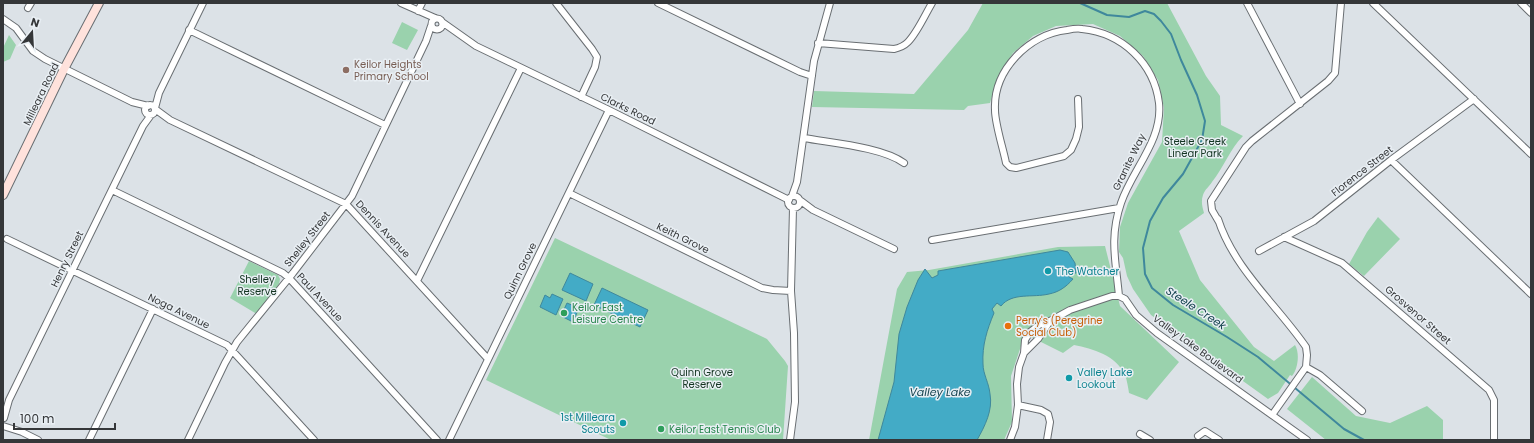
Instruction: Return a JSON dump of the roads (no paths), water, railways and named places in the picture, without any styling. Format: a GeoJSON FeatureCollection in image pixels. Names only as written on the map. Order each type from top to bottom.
{"type":"FeatureCollection","features":[{"type":"Feature","properties":{"kind":"main road","name":"Milleara Road"},"geometry":{"type":"LineString","coordinates":[[3,195],[64,69],[99,3]]}},
{"type":"Feature","properties":{"kind":"street","name":"Henry Street"},"geometry":{"type":"LineString","coordinates":[[3,410],[203,3]]}},
{"type":"Feature","properties":{"kind":"street","name":"Clarks Road"},"geometry":{"type":"LineString","coordinates":[[401,3],[435,18],[439,18],[442,22],[476,46],[795,199],[813,210],[894,249]]}},
{"type":"Feature","properties":{"kind":"street"},"geometry":{"type":"LineString","coordinates":[[418,11],[422,3]]}},
{"type":"Feature","properties":{"kind":"street"},"geometry":{"type":"LineString","coordinates":[[556,3],[597,57],[595,67],[581,96]]}},
{"type":"Feature","properties":{"kind":"street"},"geometry":{"type":"LineString","coordinates":[[658,3],[800,72],[812,76]]}},
{"type":"Feature","properties":{"kind":"street"},"geometry":{"type":"LineString","coordinates":[[795,208],[789,204],[795,199],[814,61],[830,3]]}},
{"type":"Feature","properties":{"kind":"street"},"geometry":{"type":"LineString","coordinates":[[818,43],[894,49],[902,47],[908,43],[932,3]]}},
{"type":"Feature","properties":{"kind":"street"},"geometry":{"type":"LineString","coordinates":[[1247,3],[1300,104]]}},
{"type":"Feature","properties":{"kind":"street"},"geometry":{"type":"LineString","coordinates":[[1272,415],[1306,367],[1306,347],[1238,259],[1212,210],[1211,201],[1246,147],[1328,81],[1335,73],[1341,3]]}},
{"type":"Feature","properties":{"kind":"street"},"geometry":{"type":"LineString","coordinates":[[1373,3],[1531,154]]}},
{"type":"Feature","properties":{"kind":"street"},"geometry":{"type":"LineString","coordinates":[[1521,3],[1531,13]]}},
{"type":"Feature","properties":{"kind":"street","name":"Clarks Road"},"geometry":{"type":"LineString","coordinates":[[418,11],[435,27],[460,35]]}},
{"type":"Feature","properties":{"kind":"street"},"geometry":{"type":"LineString","coordinates":[[435,18],[432,20],[435,27],[442,25],[442,22]]}},
{"type":"Feature","properties":{"kind":"street","name":"Dennis Avenue"},"geometry":{"type":"LineString","coordinates":[[3,19],[16,28],[33,51],[64,69],[346,204],[488,359]]}},
{"type":"Feature","properties":{"kind":"street","name":"Shelley Street"},"geometry":{"type":"LineString","coordinates":[[188,440],[232,351],[238,342],[346,204],[426,41],[435,27]]}},
{"type":"Feature","properties":{"kind":"street","name":"Granite Way"},"geometry":{"type":"LineString","coordinates":[[1078,99],[1079,127],[1071,150],[1064,156],[1016,168],[1010,167],[1006,163],[995,110],[997,93],[1002,75],[1013,59],[1028,44],[1046,35],[1063,30],[1081,28],[1098,32],[1120,42],[1133,51],[1144,62],[1153,80],[1159,103],[1158,122],[1151,143],[1129,184],[1119,208],[1113,248],[1119,296]]}},
{"type":"Feature","properties":{"kind":"street"},"geometry":{"type":"LineString","coordinates":[[189,30],[385,125]]}},
{"type":"Feature","properties":{"kind":"street"},"geometry":{"type":"LineString","coordinates":[[417,281],[521,68]]}},
{"type":"Feature","properties":{"kind":"street","name":"Florence Street"},"geometry":{"type":"LineString","coordinates":[[1259,251],[1314,221],[1391,160],[1474,99]]}},
{"type":"Feature","properties":{"kind":"street","name":"Quinn Grove"},"geometry":{"type":"LineString","coordinates":[[449,440],[609,110]]}},
{"type":"Feature","properties":{"kind":"street"},"geometry":{"type":"LineString","coordinates":[[804,138],[874,150],[889,154],[904,163]]}},
{"type":"Feature","properties":{"kind":"street"},"geometry":{"type":"LineString","coordinates":[[1391,160],[1531,294]]}},
{"type":"Feature","properties":{"kind":"street","name":"Paul Avenue"},"geometry":{"type":"LineString","coordinates":[[112,190],[283,273],[437,440]]}},
{"type":"Feature","properties":{"kind":"street","name":"Keith Grove"},"geometry":{"type":"LineString","coordinates":[[569,193],[762,288],[791,291]]}},
{"type":"Feature","properties":{"kind":"street"},"geometry":{"type":"LineString","coordinates":[[795,199],[800,205],[795,208]]}},
{"type":"Feature","properties":{"kind":"street"},"geometry":{"type":"LineString","coordinates":[[790,440],[795,402],[794,333],[791,291],[795,208]]}},
{"type":"Feature","properties":{"kind":"street","name":"Clarks Road"},"geometry":{"type":"LineString","coordinates":[[795,208],[813,210]]}},
{"type":"Feature","properties":{"kind":"street"},"geometry":{"type":"LineString","coordinates":[[932,240],[1119,208]]}},
{"type":"Feature","properties":{"kind":"street","name":"Grosvenor Street"},"geometry":{"type":"LineString","coordinates":[[1284,237],[1342,263],[1489,390],[1494,400],[1494,440]]}},
{"type":"Feature","properties":{"kind":"street","name":"Noga Avenue"},"geometry":{"type":"LineString","coordinates":[[7,238],[227,345],[314,440]]}},
{"type":"Feature","properties":{"kind":"street"},"geometry":{"type":"LineString","coordinates":[[1010,440],[1015,427],[1018,405],[1017,384],[1019,367],[1024,352],[1025,340],[1030,332],[1039,325],[1070,310],[1112,296],[1119,296]]}},
{"type":"Feature","properties":{"kind":"street","name":"Valley Lake Boulevard"},"geometry":{"type":"LineString","coordinates":[[1119,296],[1125,299],[1136,315],[1157,333],[1307,440]]}},
{"type":"Feature","properties":{"kind":"street"},"geometry":{"type":"LineString","coordinates":[[89,440],[153,309]]}},
{"type":"Feature","properties":{"kind":"street"},"geometry":{"type":"LineString","coordinates":[[1024,352],[1038,339],[1050,321]]}},
{"type":"Feature","properties":{"kind":"street"},"geometry":{"type":"LineString","coordinates":[[1306,367],[1320,375],[1362,411]]}},
{"type":"Feature","properties":{"kind":"street","name":"Henry Street"},"geometry":{"type":"LineString","coordinates":[[4,421],[9,400]]}},
{"type":"Feature","properties":{"kind":"street"},"geometry":{"type":"LineString","coordinates":[[1018,405],[1041,410],[1048,414],[1050,422],[1047,440]]}},
{"type":"Feature","properties":{"kind":"street"},"geometry":{"type":"LineString","coordinates":[[4,421],[38,440]]}},
{"type":"Feature","properties":{"kind":"street"},"geometry":{"type":"LineString","coordinates":[[1198,436],[1205,431],[1219,440]]}},
{"type":"Feature","properties":{"kind":"street"},"geometry":{"type":"LineString","coordinates":[[1140,434],[1150,440]]}},
{"type":"Feature","properties":{"kind":"water","name":"Valley Lake"},"geometry":{"type":"Polygon","coordinates":[[[1060,250],[1068,252],[1075,263],[1076,273],[1070,274],[1069,277],[1073,279],[1068,284],[1062,289],[1053,293],[1017,297],[1001,306],[997,303],[992,309],[994,313],[989,325],[983,350],[983,368],[991,400],[985,424],[977,440],[878,440],[894,382],[899,334],[907,307],[918,280],[925,269],[932,278],[938,275],[938,271],[1060,250]]]}},
{"type":"Feature","properties":{"kind":"water"},"geometry":{"type":"Polygon","coordinates":[[[570,273],[593,284],[586,301],[562,290],[570,273]]]}},
{"type":"Feature","properties":{"kind":"water"},"geometry":{"type":"Polygon","coordinates":[[[602,288],[648,310],[640,327],[594,305],[602,288]]]}},
{"type":"Feature","properties":{"kind":"water"},"geometry":{"type":"Polygon","coordinates":[[[552,294],[563,299],[556,315],[540,307],[545,295],[550,298],[552,294]]]}},
{"type":"Feature","properties":{"kind":"water"},"geometry":{"type":"Polygon","coordinates":[[[567,303],[579,308],[573,322],[561,316],[567,303]]]}},
{"type":"Feature","properties":{"kind":"waterway","name":"Steele Creek"},"geometry":{"type":"LineString","coordinates":[[1080,3],[1107,15],[1129,17],[1145,11],[1154,14],[1171,34],[1197,95],[1205,121],[1202,140],[1183,174],[1163,198],[1150,221],[1143,248],[1145,274],[1152,288],[1173,305],[1258,357],[1344,429],[1364,440]]}},
{"type":"Feature","properties":{"kind":"place","name":"Keilor Heights Primary School"},"geometry":{"type":"Point","coordinates":[346,70]}},
{"type":"Feature","properties":{"kind":"place","name":"The Watcher"},"geometry":{"type":"Point","coordinates":[1048,271]}},
{"type":"Feature","properties":{"kind":"place","name":"Keilor East Leisure Centre"},"geometry":{"type":"Point","coordinates":[564,313]}},
{"type":"Feature","properties":{"kind":"place","name":"Perry's (Peregrine Social Club)"},"geometry":{"type":"Point","coordinates":[1008,326]}},
{"type":"Feature","properties":{"kind":"place","name":"Valley Lake Lookout"},"geometry":{"type":"Point","coordinates":[1069,378]}},
{"type":"Feature","properties":{"kind":"place","name":"1st Milleara Scouts"},"geometry":{"type":"Point","coordinates":[623,423]}},
{"type":"Feature","properties":{"kind":"place","name":"Keilor East Tennis Club"},"geometry":{"type":"Point","coordinates":[661,429]}},
{"type":"Feature","properties":{"kind":"park label","name":"Steele Creek Linear Park"},"geometry":{"type":"Point","coordinates":[1195,146]}},
{"type":"Feature","properties":{"kind":"park label","name":"Shelley Reserve"},"geometry":{"type":"Point","coordinates":[257,284]}},
{"type":"Feature","properties":{"kind":"park label","name":"Quinn Grove Reserve"},"geometry":{"type":"Point","coordinates":[702,378]}}]}
